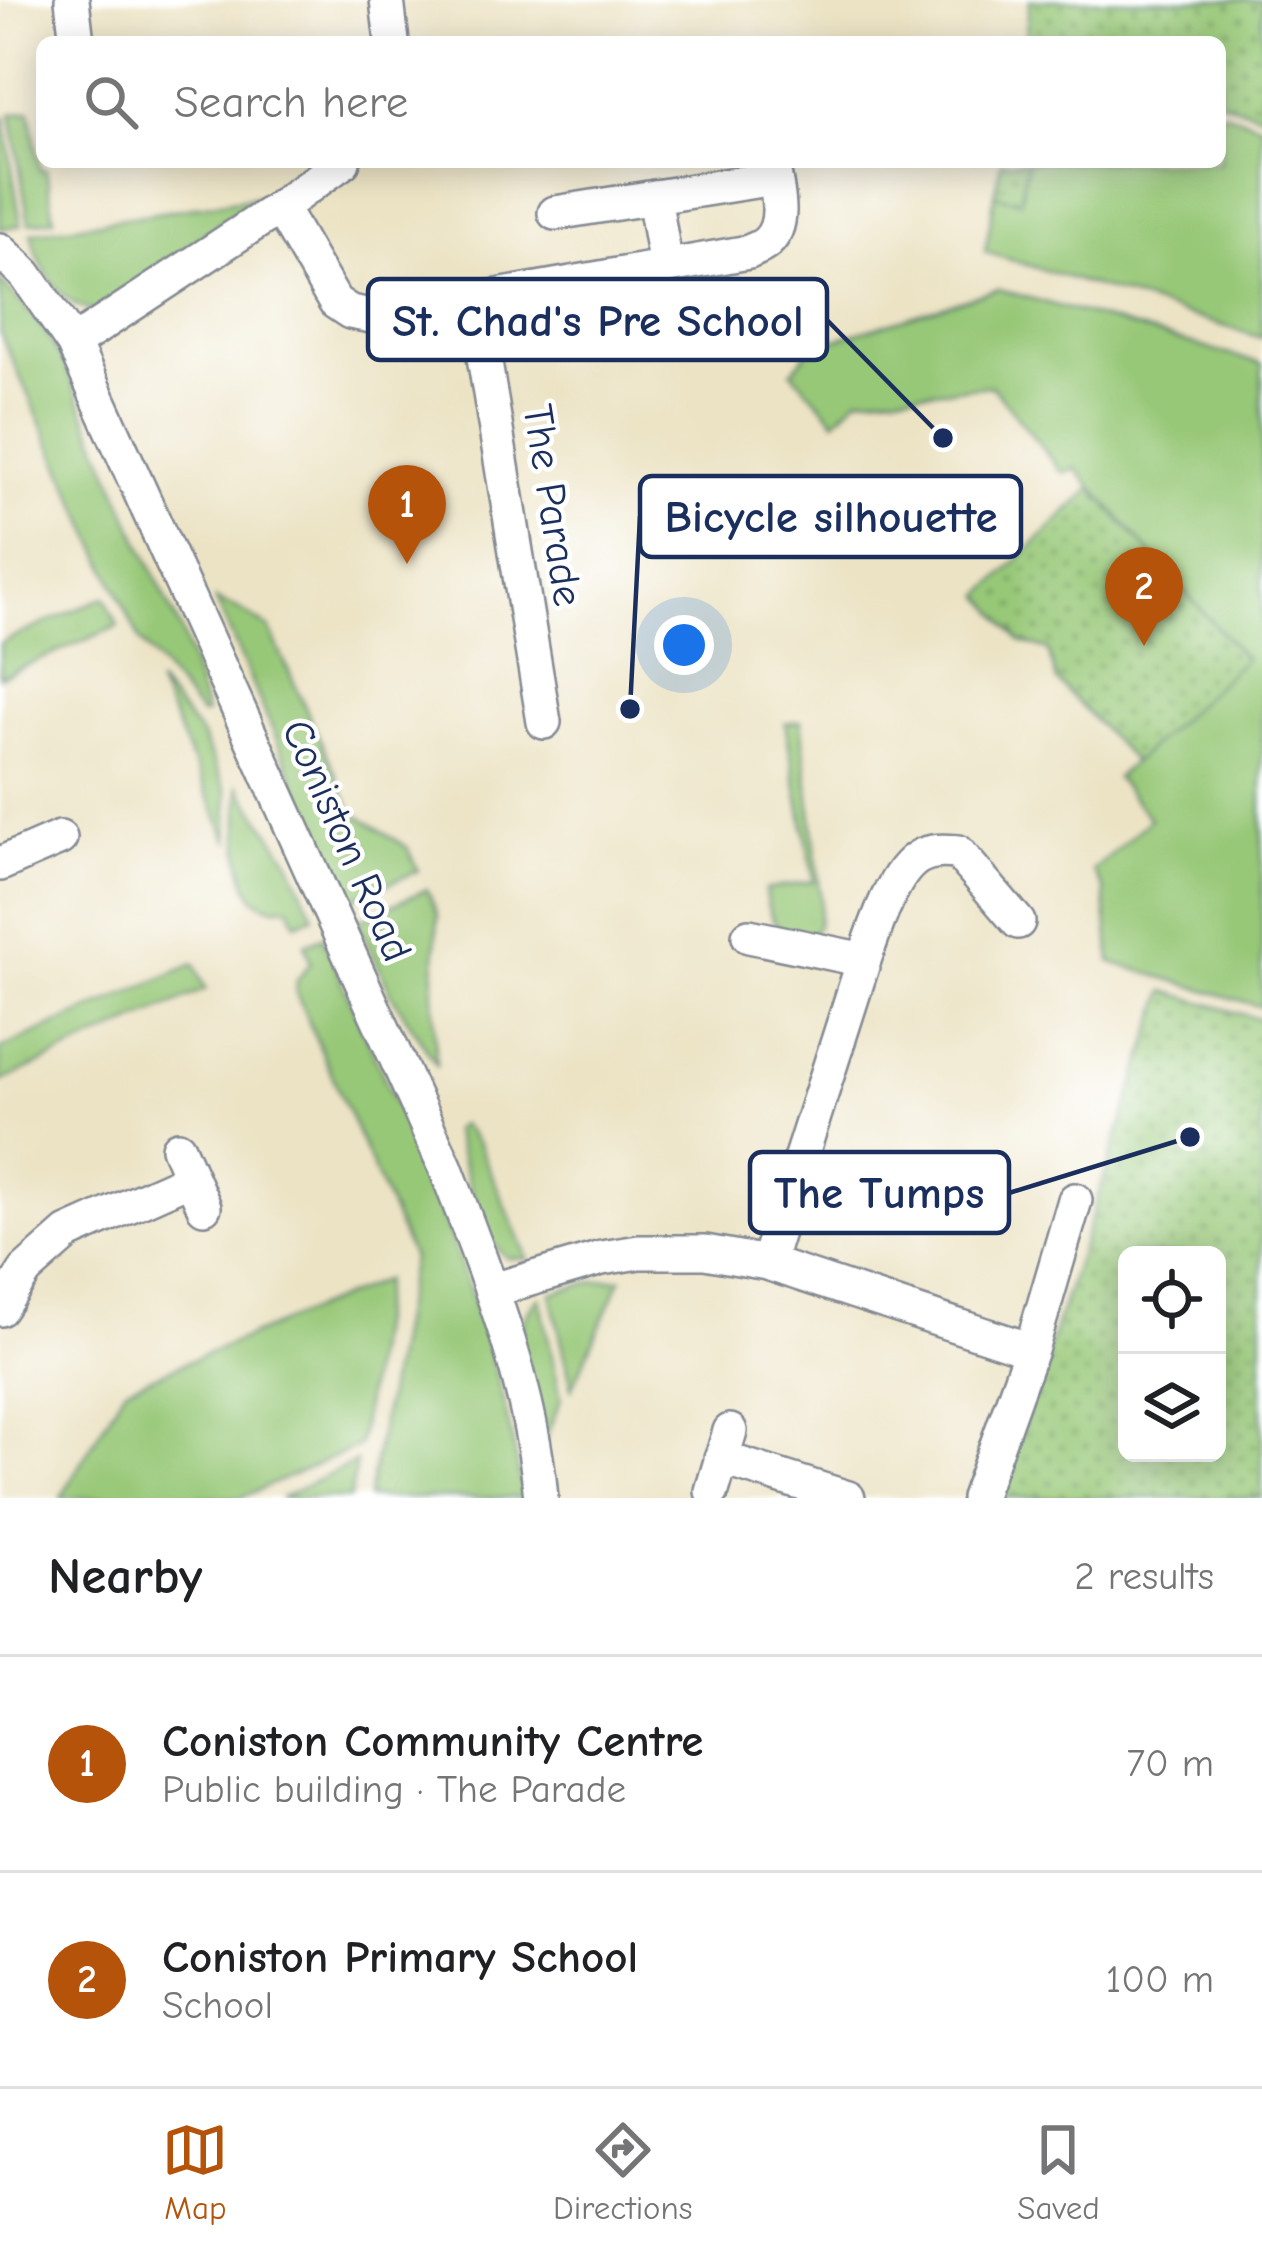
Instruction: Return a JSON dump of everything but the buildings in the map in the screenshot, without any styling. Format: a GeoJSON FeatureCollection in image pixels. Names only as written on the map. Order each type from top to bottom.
{"type":"FeatureCollection","features":[{"type":"Feature","properties":{"kind":"street"},"geometry":{"type":"LineString","coordinates":[[72,0],[75,36]]}},
{"type":"Feature","properties":{"kind":"street"},"geometry":{"type":"LineString","coordinates":[[387,0],[391,36]]}},
{"type":"Feature","properties":{"kind":"street"},"geometry":{"type":"LineString","coordinates":[[73,343],[335,168]]}},
{"type":"Feature","properties":{"kind":"street"},"geometry":{"type":"LineString","coordinates":[[280,207],[335,302],[350,312],[377,317],[749,253],[768,242],[778,226],[779,207],[773,170],[555,213]]}},
{"type":"Feature","properties":{"kind":"street"},"geometry":{"type":"LineString","coordinates":[[654,197],[666,267]]}},
{"type":"Feature","properties":{"kind":"street","name":"Coniston Road"},"geometry":{"type":"LineString","coordinates":[[0,250],[26,275],[73,343],[445,1166],[493,1290],[528,1414],[541,1498]]}},
{"type":"Feature","properties":{"kind":"street","name":"The Parade"},"geometry":{"type":"LineString","coordinates":[[475,302],[486,420],[544,722]]}},
{"type":"Feature","properties":{"kind":"street"},"geometry":{"type":"LineString","coordinates":[[0,864],[60,838]]}},
{"type":"Feature","properties":{"kind":"street"},"geometry":{"type":"LineString","coordinates":[[767,1263],[863,960],[903,870],[920,856],[958,852],[1018,922]]}},
{"type":"Feature","properties":{"kind":"street"},"geometry":{"type":"LineString","coordinates":[[749,936],[863,960]]}},
{"type":"Feature","properties":{"kind":"street"},"geometry":{"type":"LineString","coordinates":[[0,1309],[26,1270],[68,1233],[191,1177]]}},
{"type":"Feature","properties":{"kind":"street"},"geometry":{"type":"LineString","coordinates":[[978,1498],[1076,1200]]}},
{"type":"Feature","properties":{"kind":"street"},"geometry":{"type":"LineString","coordinates":[[493,1290],[602,1258],[639,1252],[705,1252],[767,1263],[1030,1350]]}},
{"type":"Feature","properties":{"kind":"street"},"geometry":{"type":"LineString","coordinates":[[721,1460],[848,1498]]}},
{"type":"Feature","properties":{"kind":"green space"},"geometry":{"type":"Polygon","coordinates":[[[1030,0],[1262,0],[1262,115],[1226,103],[1226,36],[1025,36],[1030,0]]]}},
{"type":"Feature","properties":{"kind":"green space"},"geometry":{"type":"Polygon","coordinates":[[[30,111],[36,168],[46,170],[54,219],[29,223],[11,114],[30,111]]]}},
{"type":"Feature","properties":{"kind":"green space"},"geometry":{"type":"Polygon","coordinates":[[[1226,113],[1262,125],[1262,338],[985,252],[995,195],[1020,200],[1026,168],[1226,168],[1226,113]]]}},
{"type":"Feature","properties":{"kind":"green space"},"geometry":{"type":"Polygon","coordinates":[[[4,117],[21,225],[0,229],[0,118],[4,117]]]}},
{"type":"Feature","properties":{"kind":"green space"},"geometry":{"type":"Polygon","coordinates":[[[1000,168],[1026,168],[1020,201],[995,195],[1000,168]]]}},
{"type":"Feature","properties":{"kind":"green space"},"geometry":{"type":"Polygon","coordinates":[[[257,197],[97,312],[62,294],[39,259],[31,233],[257,197]]]}},
{"type":"Feature","properties":{"kind":"green space"},"geometry":{"type":"Polygon","coordinates":[[[0,280],[41,326],[65,366],[182,633],[206,713],[201,715],[140,641],[0,333],[0,280]]]}},
{"type":"Feature","properties":{"kind":"green space"},"geometry":{"type":"Polygon","coordinates":[[[998,289],[1262,364],[1262,1007],[1111,962],[1104,890],[1093,871],[1150,819],[1116,778],[1244,659],[1076,469],[1062,472],[992,386],[859,397],[835,420],[792,372],[811,347],[998,289]]]}},
{"type":"Feature","properties":{"kind":"green space"},"geometry":{"type":"Polygon","coordinates":[[[1092,488],[1245,659],[1134,762],[1057,681],[1048,650],[1020,641],[982,595],[1092,488]]]}},
{"type":"Feature","properties":{"kind":"green space"},"geometry":{"type":"Polygon","coordinates":[[[105,597],[118,626],[0,677],[0,643],[105,597]]]}},
{"type":"Feature","properties":{"kind":"green space"},"geometry":{"type":"Polygon","coordinates":[[[216,600],[269,628],[353,812],[408,848],[418,871],[347,901],[216,600]]]}},
{"type":"Feature","properties":{"kind":"green space"},"geometry":{"type":"Polygon","coordinates":[[[157,683],[201,735],[227,792],[229,842],[157,683]]]}},
{"type":"Feature","properties":{"kind":"green space"},"geometry":{"type":"Polygon","coordinates":[[[801,721],[821,900],[812,935],[777,926],[765,890],[814,881],[785,723],[801,721]]]}},
{"type":"Feature","properties":{"kind":"green space"},"geometry":{"type":"Polygon","coordinates":[[[239,787],[290,862],[314,916],[296,923],[289,907],[269,906],[248,888],[240,854],[239,787]]]}},
{"type":"Feature","properties":{"kind":"green space"},"geometry":{"type":"Polygon","coordinates":[[[427,889],[438,916],[433,990],[436,1064],[392,995],[357,921],[427,889]]]}},
{"type":"Feature","properties":{"kind":"green space"},"geometry":{"type":"Polygon","coordinates":[[[323,937],[467,1282],[509,1425],[523,1498],[368,1498],[412,1258],[296,993],[297,980],[311,962],[305,944],[323,937]]]}},
{"type":"Feature","properties":{"kind":"green space"},"geometry":{"type":"Polygon","coordinates":[[[194,964],[206,989],[0,1082],[0,1049],[194,964]]]}},
{"type":"Feature","properties":{"kind":"green space"},"geometry":{"type":"Polygon","coordinates":[[[1165,991],[1262,1020],[1262,1498],[1000,1498],[1165,991]]]}},
{"type":"Feature","properties":{"kind":"green space"},"geometry":{"type":"Polygon","coordinates":[[[461,1124],[479,1145],[528,1259],[507,1258],[485,1236],[453,1130],[461,1124]]]}},
{"type":"Feature","properties":{"kind":"green space"},"geometry":{"type":"Polygon","coordinates":[[[621,1279],[572,1388],[551,1293],[621,1279]]]}},
{"type":"Feature","properties":{"kind":"green space"},"geometry":{"type":"Polygon","coordinates":[[[384,1280],[359,1446],[240,1498],[61,1498],[125,1388],[384,1280]]]}},
{"type":"Feature","properties":{"kind":"green space"},"geometry":{"type":"Polygon","coordinates":[[[540,1297],[561,1399],[544,1442],[520,1339],[526,1316],[540,1297]]]}},
{"type":"Feature","properties":{"kind":"green space"},"geometry":{"type":"Polygon","coordinates":[[[356,1462],[350,1498],[280,1498],[356,1462]]]}},
{"type":"Feature","properties":{"kind":"place","name":"St. Chad's Pre School"},"geometry":{"type":"Point","coordinates":[943,438]}},
{"type":"Feature","properties":{"kind":"place","name":"Coniston Community Centre"},"geometry":{"type":"Point","coordinates":[407,564]}},
{"type":"Feature","properties":{"kind":"place","name":"Coniston Primary School"},"geometry":{"type":"Point","coordinates":[1144,646]}},
{"type":"Feature","properties":{"kind":"place","name":"Bicycle silhouette"},"geometry":{"type":"Point","coordinates":[630,709]}},
{"type":"Feature","properties":{"kind":"place","name":"The Tumps"},"geometry":{"type":"Point","coordinates":[1190,1137]}}]}
